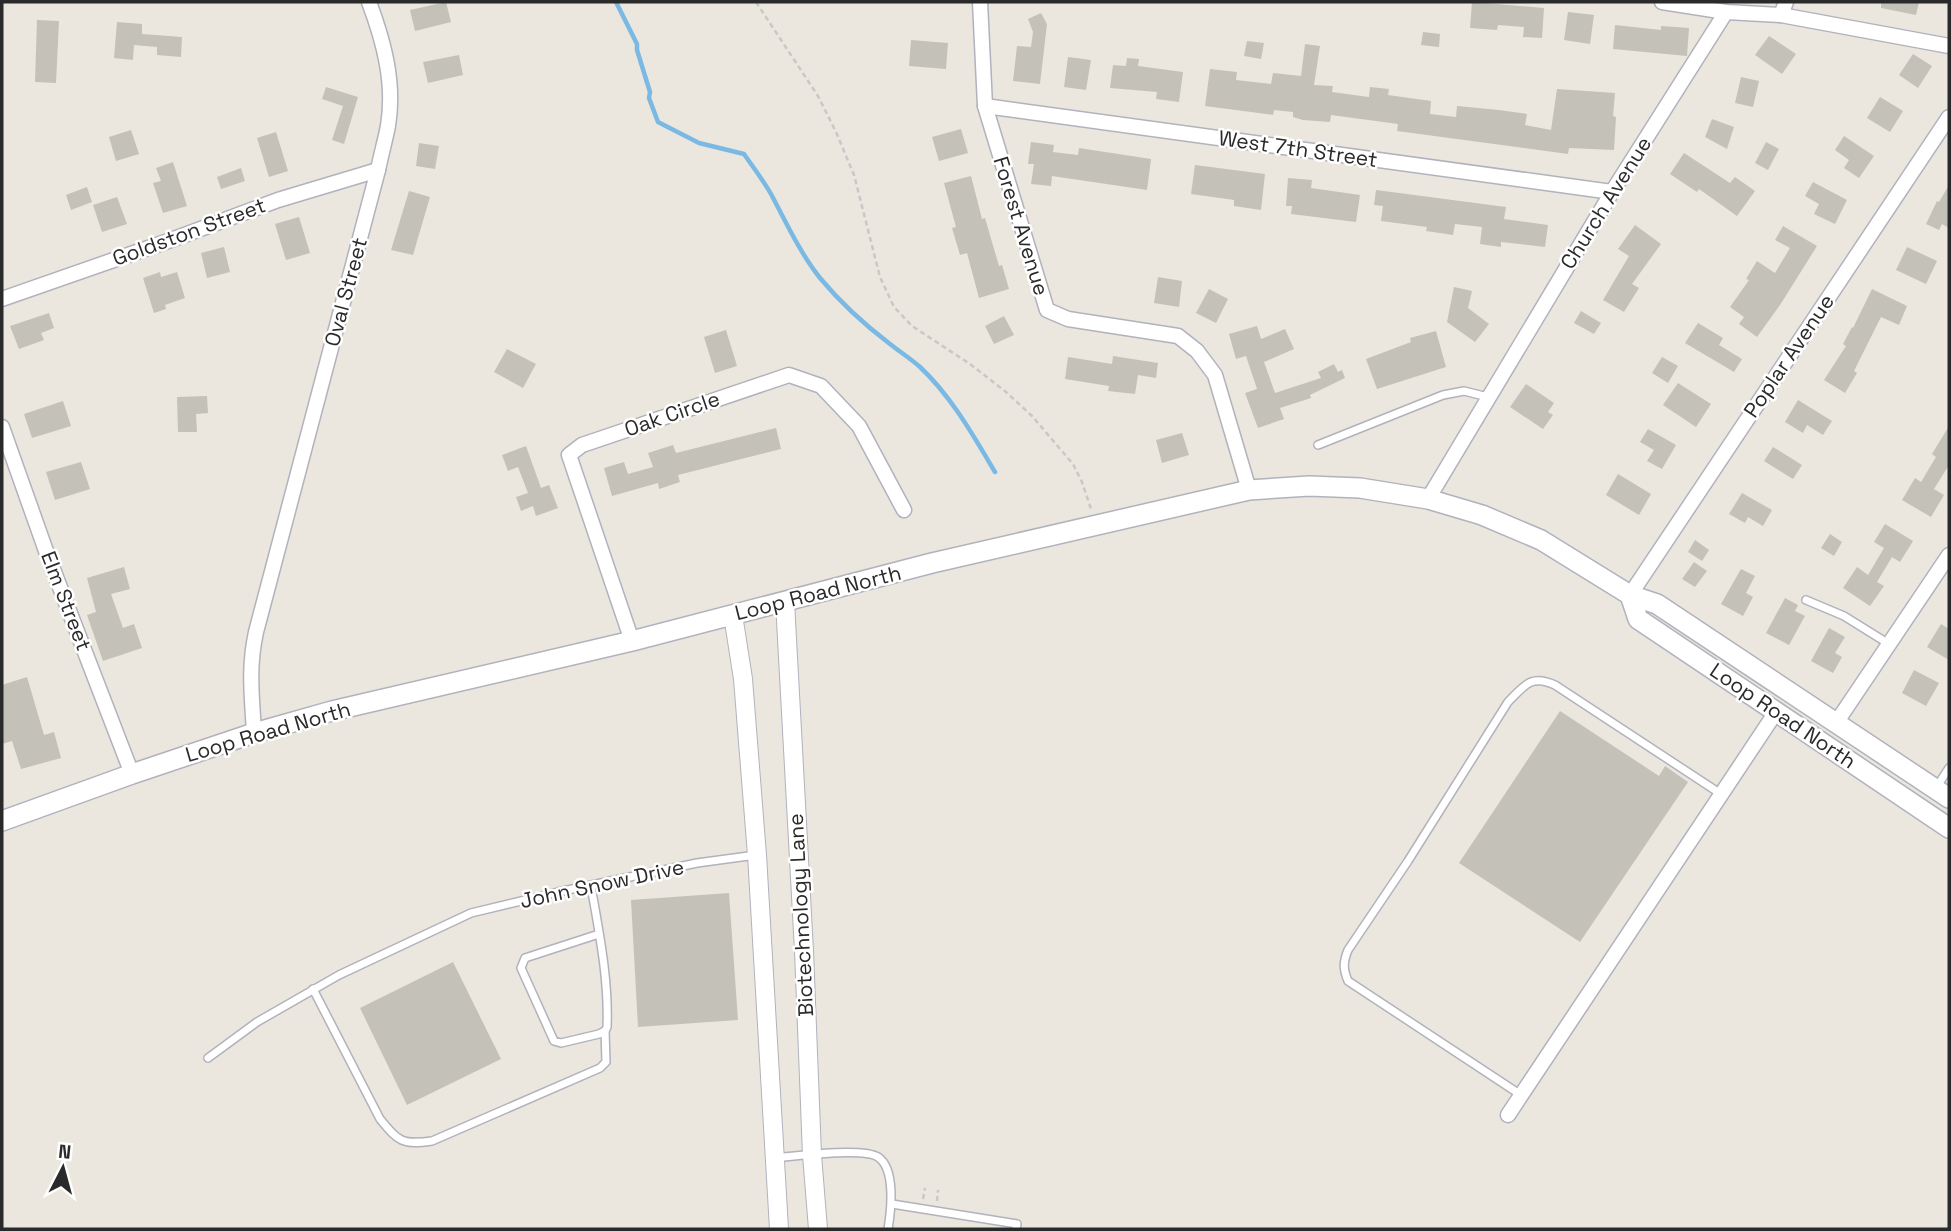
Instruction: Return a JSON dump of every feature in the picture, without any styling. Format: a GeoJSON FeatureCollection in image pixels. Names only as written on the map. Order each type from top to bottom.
{"type":"FeatureCollection","features":[{"type":"Feature","properties":{"kind":"main road","name":"Loop Road North"},"geometry":{"type":"LineString","coordinates":[[2,821],[254,733],[332,711],[632,641],[932,564],[1249,490],[1309,486],[1347,488],[1428,499],[1482,515],[1541,540],[1630,595],[1657,604],[1942,794]]}},
{"type":"Feature","properties":{"kind":"main road","name":"Loop Road North"},"geometry":{"type":"LineString","coordinates":[[1630,595],[1638,619],[1949,828]]}},
{"type":"Feature","properties":{"kind":"street","name":"Oval Street"},"geometry":{"type":"LineString","coordinates":[[254,733],[251,657],[388,124],[390,84],[383,40],[369,2]]}},
{"type":"Feature","properties":{"kind":"street","name":"Forest Avenue"},"geometry":{"type":"LineString","coordinates":[[980,2],[985,106],[1047,310],[1068,319],[1178,336],[1198,351],[1215,375],[1249,490]]}},
{"type":"Feature","properties":{"kind":"street"},"geometry":{"type":"LineString","coordinates":[[1662,2],[1726,12],[1783,8],[1949,46]]}},
{"type":"Feature","properties":{"kind":"street","name":"Church Avenue"},"geometry":{"type":"LineString","coordinates":[[1428,499],[1612,192],[1726,12]]}},
{"type":"Feature","properties":{"kind":"street","name":"West 7th Street"},"geometry":{"type":"LineString","coordinates":[[985,106],[1612,192]]}},
{"type":"Feature","properties":{"kind":"street","name":"Poplar Avenue"},"geometry":{"type":"LineString","coordinates":[[1630,595],[1949,117]]}},
{"type":"Feature","properties":{"kind":"street","name":"Goldston Street"},"geometry":{"type":"LineString","coordinates":[[2,299],[278,200],[378,170]]}},
{"type":"Feature","properties":{"kind":"street","name":"Oak Circle"},"geometry":{"type":"LineString","coordinates":[[632,641],[569,455],[582,445],[789,375],[821,386],[859,426],[904,510]]}},
{"type":"Feature","properties":{"kind":"street","name":"Elm Street"},"geometry":{"type":"LineString","coordinates":[[2,427],[46,551],[132,774]]}},
{"type":"Feature","properties":{"kind":"street"},"geometry":{"type":"LineString","coordinates":[[1836,723],[1949,555]]}},
{"type":"Feature","properties":{"kind":"street","name":"Biotechnology Lane"},"geometry":{"type":"LineString","coordinates":[[785,601],[812,1155],[818,1229]]}},
{"type":"Feature","properties":{"kind":"street","name":"Biotechnology Lane"},"geometry":{"type":"LineString","coordinates":[[733,615],[743,679],[757,855],[779,1229]]}},
{"type":"Feature","properties":{"kind":"street"},"geometry":{"type":"LineString","coordinates":[[1508,1115],[1776,712]]}},
{"type":"Feature","properties":{"kind":"lane"},"geometry":{"type":"LineString","coordinates":[[1318,444],[1443,395],[1464,391],[1488,397]]}},
{"type":"Feature","properties":{"kind":"lane"},"geometry":{"type":"LineString","coordinates":[[1806,600],[1844,616],[1889,644]]}},
{"type":"Feature","properties":{"kind":"lane"},"geometry":{"type":"LineString","coordinates":[[1521,1095],[1348,981],[1343,963],[1348,950],[1408,861],[1508,702],[1530,682],[1536,679],[1545,680],[1721,794]]}},
{"type":"Feature","properties":{"kind":"lane"},"geometry":{"type":"LineString","coordinates":[[1942,794],[1949,768]]}},
{"type":"Feature","properties":{"kind":"lane","name":"John Snow Drive"},"geometry":{"type":"LineString","coordinates":[[208,1058],[257,1022],[338,975],[471,913],[697,863],[757,855]]}},
{"type":"Feature","properties":{"kind":"lane"},"geometry":{"type":"LineString","coordinates":[[313,989],[380,1119],[395,1137],[411,1144],[432,1141],[600,1068],[606,1062],[607,998],[591,886]]}},
{"type":"Feature","properties":{"kind":"lane"},"geometry":{"type":"LineString","coordinates":[[599,934],[524,958],[521,968],[554,1041],[561,1043],[605,1031]]}},
{"type":"Feature","properties":{"kind":"lane"},"geometry":{"type":"LineString","coordinates":[[774,1158],[849,1152],[868,1153],[878,1157],[885,1167],[890,1185],[892,1204],[888,1229]]}},
{"type":"Feature","properties":{"kind":"lane"},"geometry":{"type":"LineString","coordinates":[[892,1204],[1017,1224],[1016,1229]]}},
{"type":"Feature","properties":{"kind":"path"},"geometry":{"type":"LineString","coordinates":[[756,2],[818,96],[845,150],[862,202],[880,277],[899,314],[912,326],[970,364],[1032,416],[1073,464],[1082,482],[1096,526]]}},
{"type":"Feature","properties":{"kind":"building"},"geometry":{"type":"Polygon","coordinates":[[[446,2],[451,22],[415,31],[410,10],[446,2]]]}},
{"type":"Feature","properties":{"kind":"building"},"geometry":{"type":"Polygon","coordinates":[[[1472,2],[1544,8],[1542,38],[1523,37],[1524,27],[1498,25],[1497,30],[1470,28],[1472,2]]]}},
{"type":"Feature","properties":{"kind":"building"},"geometry":{"type":"Polygon","coordinates":[[[1881,2],[1919,2],[1916,15],[1881,8],[1881,2]]]}},
{"type":"Feature","properties":{"kind":"building"},"geometry":{"type":"Polygon","coordinates":[[[1568,12],[1594,15],[1590,44],[1564,40],[1568,12]]]}},
{"type":"Feature","properties":{"kind":"building"},"geometry":{"type":"Polygon","coordinates":[[[1041,13],[1047,24],[1040,84],[1013,81],[1017,46],[1031,47],[1033,32],[1028,19],[1041,13]]]}},
{"type":"Feature","properties":{"kind":"building"},"geometry":{"type":"Polygon","coordinates":[[[37,20],[59,21],[56,83],[35,82],[37,20]]]}},
{"type":"Feature","properties":{"kind":"building"},"geometry":{"type":"Polygon","coordinates":[[[117,22],[142,24],[142,34],[182,37],[181,57],[157,55],[157,47],[134,45],[133,60],[114,58],[117,22]]]}},
{"type":"Feature","properties":{"kind":"building"},"geometry":{"type":"Polygon","coordinates":[[[1615,25],[1661,30],[1661,26],[1689,28],[1687,56],[1613,49],[1615,25]]]}},
{"type":"Feature","properties":{"kind":"building"},"geometry":{"type":"Polygon","coordinates":[[[1423,32],[1440,34],[1439,47],[1421,45],[1423,32]]]}},
{"type":"Feature","properties":{"kind":"building"},"geometry":{"type":"Polygon","coordinates":[[[1769,36],[1796,54],[1782,74],[1755,55],[1769,36]]]}},
{"type":"Feature","properties":{"kind":"building"},"geometry":{"type":"Polygon","coordinates":[[[911,40],[948,43],[946,69],[909,66],[911,40]]]}},
{"type":"Feature","properties":{"kind":"building"},"geometry":{"type":"Polygon","coordinates":[[[1247,41],[1264,43],[1261,59],[1244,56],[1247,41]]]}},
{"type":"Feature","properties":{"kind":"building"},"geometry":{"type":"Polygon","coordinates":[[[1305,44],[1320,46],[1314,85],[1333,86],[1332,92],[1369,97],[1370,87],[1389,89],[1388,95],[1431,101],[1430,114],[1456,117],[1457,106],[1499,110],[1527,114],[1525,125],[1551,130],[1557,89],[1615,93],[1614,150],[1569,148],[1568,154],[1397,131],[1398,124],[1331,115],[1330,122],[1303,120],[1293,117],[1293,112],[1274,110],[1273,115],[1205,106],[1210,69],[1237,72],[1236,80],[1271,84],[1273,73],[1301,76],[1305,44]]]}},
{"type":"Feature","properties":{"kind":"building"},"geometry":{"type":"Polygon","coordinates":[[[1913,54],[1932,66],[1918,88],[1899,75],[1913,54]]]}},
{"type":"Feature","properties":{"kind":"building"},"geometry":{"type":"Polygon","coordinates":[[[459,55],[463,75],[428,83],[423,62],[459,55]]]}},
{"type":"Feature","properties":{"kind":"building"},"geometry":{"type":"Polygon","coordinates":[[[1068,57],[1091,60],[1086,90],[1064,87],[1068,57]]]}},
{"type":"Feature","properties":{"kind":"building"},"geometry":{"type":"Polygon","coordinates":[[[1127,58],[1139,59],[1138,66],[1183,72],[1179,102],[1156,99],[1157,92],[1110,88],[1113,65],[1126,66],[1127,58]]]}},
{"type":"Feature","properties":{"kind":"building"},"geometry":{"type":"Polygon","coordinates":[[[1741,77],[1759,81],[1753,107],[1735,103],[1741,77]]]}},
{"type":"Feature","properties":{"kind":"building"},"geometry":{"type":"Polygon","coordinates":[[[326,87],[358,97],[344,144],[332,140],[343,106],[322,99],[326,87]]]}},
{"type":"Feature","properties":{"kind":"building"},"geometry":{"type":"Polygon","coordinates":[[[1880,97],[1903,111],[1890,132],[1867,118],[1880,97]]]}},
{"type":"Feature","properties":{"kind":"building"},"geometry":{"type":"Polygon","coordinates":[[[1712,119],[1734,127],[1727,149],[1705,137],[1712,119]]]}},
{"type":"Feature","properties":{"kind":"building"},"geometry":{"type":"Polygon","coordinates":[[[961,129],[968,153],[939,161],[932,137],[961,129]]]}},
{"type":"Feature","properties":{"kind":"building"},"geometry":{"type":"Polygon","coordinates":[[[131,130],[139,154],[116,161],[109,137],[131,130]]]}},
{"type":"Feature","properties":{"kind":"building"},"geometry":{"type":"Polygon","coordinates":[[[276,132],[288,171],[269,177],[257,138],[276,132]]]}},
{"type":"Feature","properties":{"kind":"building"},"geometry":{"type":"Polygon","coordinates":[[[1844,136],[1874,156],[1859,178],[1844,168],[1849,160],[1835,150],[1844,136]]]}},
{"type":"Feature","properties":{"kind":"building"},"geometry":{"type":"Polygon","coordinates":[[[1031,142],[1054,145],[1053,152],[1078,155],[1079,148],[1151,159],[1147,190],[1052,176],[1051,186],[1031,184],[1034,164],[1028,164],[1031,142]]]}},
{"type":"Feature","properties":{"kind":"building"},"geometry":{"type":"Polygon","coordinates":[[[1766,142],[1779,149],[1768,170],[1755,163],[1766,142]]]}},
{"type":"Feature","properties":{"kind":"building"},"geometry":{"type":"Polygon","coordinates":[[[419,143],[439,146],[435,169],[416,166],[419,143]]]}},
{"type":"Feature","properties":{"kind":"building"},"geometry":{"type":"Polygon","coordinates":[[[1684,153],[1730,183],[1735,177],[1755,191],[1737,216],[1699,189],[1697,192],[1670,174],[1684,153]]]}},
{"type":"Feature","properties":{"kind":"building"},"geometry":{"type":"Polygon","coordinates":[[[173,162],[187,206],[163,213],[153,183],[161,181],[156,168],[173,162]]]}},
{"type":"Feature","properties":{"kind":"building"},"geometry":{"type":"Polygon","coordinates":[[[1195,165],[1265,174],[1261,210],[1234,206],[1234,200],[1191,194],[1195,165]]]}},
{"type":"Feature","properties":{"kind":"building"},"geometry":{"type":"Polygon","coordinates":[[[241,168],[245,181],[221,189],[217,177],[241,168]]]}},
{"type":"Feature","properties":{"kind":"building"},"geometry":{"type":"Polygon","coordinates":[[[971,176],[982,219],[985,218],[999,266],[1002,265],[1009,289],[979,298],[967,253],[960,255],[952,228],[956,227],[944,183],[971,176]]]}},
{"type":"Feature","properties":{"kind":"building"},"geometry":{"type":"Polygon","coordinates":[[[1288,178],[1312,180],[1311,188],[1360,195],[1356,222],[1291,214],[1292,206],[1286,206],[1288,178]]]}},
{"type":"Feature","properties":{"kind":"building"},"geometry":{"type":"Polygon","coordinates":[[[1813,182],[1847,200],[1835,224],[1814,214],[1819,204],[1805,196],[1813,182]]]}},
{"type":"Feature","properties":{"kind":"building"},"geometry":{"type":"Polygon","coordinates":[[[1949,185],[1949,228],[1942,224],[1939,230],[1926,224],[1937,201],[1939,202],[1949,185]]]}},
{"type":"Feature","properties":{"kind":"building"},"geometry":{"type":"Polygon","coordinates":[[[87,187],[92,202],[71,210],[66,195],[87,187]]]}},
{"type":"Feature","properties":{"kind":"building"},"geometry":{"type":"Polygon","coordinates":[[[1376,190],[1506,207],[1504,219],[1548,225],[1545,247],[1501,242],[1501,247],[1480,244],[1482,227],[1455,224],[1453,235],[1426,231],[1427,227],[1381,221],[1383,206],[1374,205],[1376,190]]]}},
{"type":"Feature","properties":{"kind":"building"},"geometry":{"type":"Polygon","coordinates":[[[409,191],[430,197],[413,255],[391,250],[409,191]]]}},
{"type":"Feature","properties":{"kind":"building"},"geometry":{"type":"Polygon","coordinates":[[[117,197],[127,224],[102,232],[93,205],[117,197]]]}},
{"type":"Feature","properties":{"kind":"building"},"geometry":{"type":"Polygon","coordinates":[[[299,217],[310,253],[286,260],[275,224],[299,217]]]}},
{"type":"Feature","properties":{"kind":"building"},"geometry":{"type":"Polygon","coordinates":[[[1635,225],[1661,244],[1632,284],[1639,288],[1624,312],[1603,300],[1629,256],[1618,249],[1635,225]]]}},
{"type":"Feature","properties":{"kind":"building"},"geometry":{"type":"Polygon","coordinates":[[[1783,226],[1817,246],[1757,337],[1739,324],[1744,317],[1730,307],[1749,280],[1746,279],[1757,261],[1775,273],[1790,248],[1775,240],[1783,226]]]}},
{"type":"Feature","properties":{"kind":"building"},"geometry":{"type":"Polygon","coordinates":[[[224,247],[230,272],[207,278],[201,253],[224,247]]]}},
{"type":"Feature","properties":{"kind":"building"},"geometry":{"type":"Polygon","coordinates":[[[1907,247],[1937,261],[1926,284],[1896,270],[1907,247]]]}},
{"type":"Feature","properties":{"kind":"building"},"geometry":{"type":"Polygon","coordinates":[[[160,272],[161,277],[177,272],[185,298],[165,305],[166,309],[154,313],[143,278],[160,272]]]}},
{"type":"Feature","properties":{"kind":"building"},"geometry":{"type":"Polygon","coordinates":[[[1158,277],[1182,281],[1179,307],[1154,303],[1158,277]]]}},
{"type":"Feature","properties":{"kind":"building"},"geometry":{"type":"Polygon","coordinates":[[[1454,287],[1472,291],[1468,308],[1489,324],[1475,342],[1447,322],[1454,287]]]}},
{"type":"Feature","properties":{"kind":"building"},"geometry":{"type":"Polygon","coordinates":[[[1209,289],[1228,299],[1216,323],[1196,313],[1209,289]]]}},
{"type":"Feature","properties":{"kind":"building"},"geometry":{"type":"Polygon","coordinates":[[[1872,289],[1907,306],[1899,325],[1881,317],[1854,371],[1857,373],[1845,393],[1824,380],[1846,346],[1843,344],[1872,289]]]}},
{"type":"Feature","properties":{"kind":"building"},"geometry":{"type":"Polygon","coordinates":[[[1581,311],[1601,323],[1594,334],[1574,323],[1581,311]]]}},
{"type":"Feature","properties":{"kind":"building"},"geometry":{"type":"Polygon","coordinates":[[[49,313],[54,328],[41,333],[44,340],[19,349],[10,326],[49,313]]]}},
{"type":"Feature","properties":{"kind":"building"},"geometry":{"type":"Polygon","coordinates":[[[1004,316],[1014,335],[994,344],[985,326],[1004,316]]]}},
{"type":"Feature","properties":{"kind":"building"},"geometry":{"type":"Polygon","coordinates":[[[1698,323],[1723,338],[1719,345],[1742,359],[1734,372],[1685,343],[1698,323]]]}},
{"type":"Feature","properties":{"kind":"building"},"geometry":{"type":"Polygon","coordinates":[[[1257,326],[1261,339],[1285,329],[1294,349],[1264,362],[1275,393],[1321,378],[1318,372],[1334,364],[1338,372],[1342,370],[1345,378],[1310,395],[1311,398],[1280,408],[1284,419],[1258,428],[1245,393],[1257,389],[1246,356],[1236,359],[1229,334],[1257,326]]]}},
{"type":"Feature","properties":{"kind":"building"},"geometry":{"type":"Polygon","coordinates":[[[726,330],[737,366],[715,373],[704,337],[726,330]]]}},
{"type":"Feature","properties":{"kind":"building"},"geometry":{"type":"Polygon","coordinates":[[[1436,331],[1446,367],[1377,389],[1366,359],[1411,342],[1410,338],[1436,331]]]}},
{"type":"Feature","properties":{"kind":"building"},"geometry":{"type":"Polygon","coordinates":[[[507,349],[536,364],[523,388],[494,372],[507,349]]]}},
{"type":"Feature","properties":{"kind":"building"},"geometry":{"type":"Polygon","coordinates":[[[1113,356],[1158,363],[1156,378],[1138,375],[1135,394],[1108,391],[1109,386],[1065,379],[1068,357],[1112,364],[1113,356]]]}},
{"type":"Feature","properties":{"kind":"building"},"geometry":{"type":"Polygon","coordinates":[[[1662,357],[1678,366],[1668,383],[1652,373],[1662,357]]]}},
{"type":"Feature","properties":{"kind":"building"},"geometry":{"type":"Polygon","coordinates":[[[1678,383],[1711,404],[1696,427],[1663,405],[1678,383]]]}},
{"type":"Feature","properties":{"kind":"building"},"geometry":{"type":"Polygon","coordinates":[[[1526,384],[1554,403],[1548,412],[1553,415],[1543,429],[1510,407],[1526,384]]]}},
{"type":"Feature","properties":{"kind":"building"},"geometry":{"type":"Polygon","coordinates":[[[207,396],[208,413],[196,414],[197,432],[178,432],[177,397],[207,396]]]}},
{"type":"Feature","properties":{"kind":"building"},"geometry":{"type":"Polygon","coordinates":[[[1798,400],[1832,421],[1823,435],[1807,425],[1803,433],[1785,422],[1798,400]]]}},
{"type":"Feature","properties":{"kind":"building"},"geometry":{"type":"Polygon","coordinates":[[[63,401],[71,426],[32,438],[24,414],[63,401]]]}},
{"type":"Feature","properties":{"kind":"building"},"geometry":{"type":"Polygon","coordinates":[[[1949,426],[1949,465],[1934,489],[1944,495],[1931,517],[1902,500],[1915,478],[1921,482],[1936,457],[1932,454],[1949,426]]]}},
{"type":"Feature","properties":{"kind":"building"},"geometry":{"type":"Polygon","coordinates":[[[776,428],[781,449],[678,475],[680,482],[659,489],[658,483],[612,496],[604,468],[624,462],[628,474],[653,467],[648,453],[673,445],[676,453],[776,428]]]}},
{"type":"Feature","properties":{"kind":"building"},"geometry":{"type":"Polygon","coordinates":[[[1648,429],[1676,445],[1662,469],[1647,461],[1654,450],[1640,442],[1648,429]]]}},
{"type":"Feature","properties":{"kind":"building"},"geometry":{"type":"Polygon","coordinates":[[[1182,433],[1189,455],[1162,463],[1156,440],[1182,433]]]}},
{"type":"Feature","properties":{"kind":"building"},"geometry":{"type":"Polygon","coordinates":[[[526,446],[541,488],[549,485],[558,508],[536,516],[533,506],[521,511],[516,497],[528,493],[518,467],[508,471],[502,455],[526,446]]]}},
{"type":"Feature","properties":{"kind":"building"},"geometry":{"type":"Polygon","coordinates":[[[1773,447],[1802,465],[1793,479],[1764,461],[1773,447]]]}},
{"type":"Feature","properties":{"kind":"building"},"geometry":{"type":"Polygon","coordinates":[[[81,462],[90,489],[55,500],[46,472],[81,462]]]}},
{"type":"Feature","properties":{"kind":"building"},"geometry":{"type":"Polygon","coordinates":[[[1618,474],[1651,494],[1639,515],[1606,495],[1618,474]]]}},
{"type":"Feature","properties":{"kind":"building"},"geometry":{"type":"Polygon","coordinates":[[[1742,493],[1772,510],[1763,526],[1748,517],[1745,523],[1729,514],[1742,493]]]}},
{"type":"Feature","properties":{"kind":"building"},"geometry":{"type":"Polygon","coordinates":[[[1885,524],[1913,541],[1900,562],[1892,557],[1877,582],[1884,586],[1870,606],[1843,588],[1857,567],[1868,575],[1884,548],[1874,542],[1885,524]]]}},
{"type":"Feature","properties":{"kind":"building"},"geometry":{"type":"Polygon","coordinates":[[[1830,534],[1842,542],[1834,556],[1821,548],[1830,534]]]}},
{"type":"Feature","properties":{"kind":"building"},"geometry":{"type":"Polygon","coordinates":[[[1695,540],[1709,550],[1702,561],[1688,552],[1695,540]]]}},
{"type":"Feature","properties":{"kind":"building"},"geometry":{"type":"Polygon","coordinates":[[[1694,562],[1707,571],[1695,587],[1682,579],[1694,562]]]}},
{"type":"Feature","properties":{"kind":"building"},"geometry":{"type":"Polygon","coordinates":[[[124,567],[130,589],[111,594],[123,628],[134,624],[142,648],[103,661],[87,615],[96,612],[87,578],[124,567]]]}},
{"type":"Feature","properties":{"kind":"building"},"geometry":{"type":"Polygon","coordinates":[[[1741,569],[1755,576],[1746,593],[1753,597],[1743,616],[1721,604],[1741,569]]]}},
{"type":"Feature","properties":{"kind":"building"},"geometry":{"type":"Polygon","coordinates":[[[1785,598],[1798,605],[1795,611],[1805,616],[1789,645],[1766,633],[1785,598]]]}},
{"type":"Feature","properties":{"kind":"building"},"geometry":{"type":"Polygon","coordinates":[[[1941,624],[1949,629],[1949,660],[1927,647],[1941,624]]]}},
{"type":"Feature","properties":{"kind":"building"},"geometry":{"type":"Polygon","coordinates":[[[1829,628],[1845,637],[1835,653],[1842,657],[1833,673],[1811,661],[1829,628]]]}},
{"type":"Feature","properties":{"kind":"building"},"geometry":{"type":"Polygon","coordinates":[[[1914,670],[1939,683],[1926,706],[1902,693],[1914,670]]]}},
{"type":"Feature","properties":{"kind":"building"},"geometry":{"type":"Polygon","coordinates":[[[27,677],[44,735],[54,732],[61,758],[21,769],[12,741],[2,744],[2,685],[27,677]]]}},
{"type":"Feature","properties":{"kind":"building"},"geometry":{"type":"Polygon","coordinates":[[[1560,711],[1659,776],[1665,766],[1688,782],[1580,942],[1459,863],[1560,711]]]}},
{"type":"Feature","properties":{"kind":"building"},"geometry":{"type":"Polygon","coordinates":[[[729,893],[738,1020],[638,1027],[631,900],[729,893]]]}},
{"type":"Feature","properties":{"kind":"building"},"geometry":{"type":"Polygon","coordinates":[[[453,962],[501,1059],[407,1105],[360,1008],[453,962]]]}},
{"type":"Feature","properties":{"kind":"waterway"},"geometry":{"type":"LineString","coordinates":[[616,2],[637,44],[650,92],[649,98],[658,122],[699,143],[744,154],[768,189],[800,248],[820,278],[862,321],[917,364],[942,390],[995,472]]}}]}
